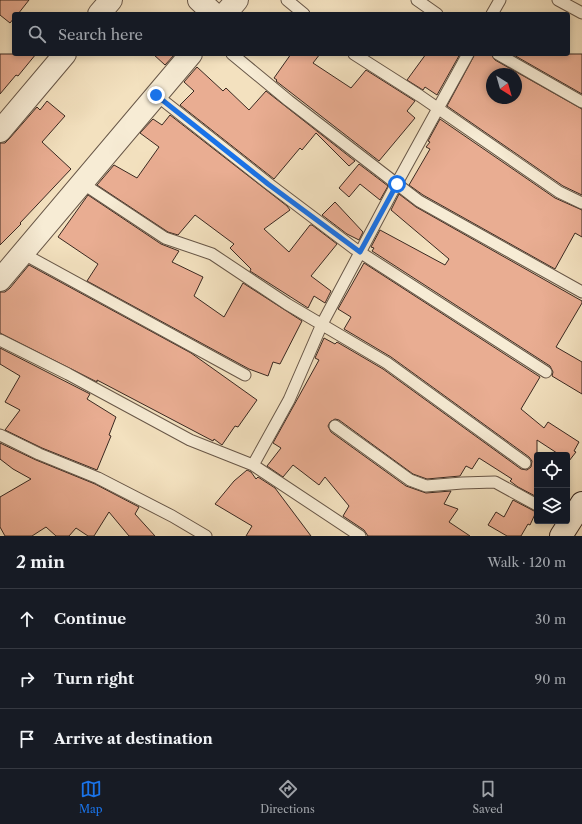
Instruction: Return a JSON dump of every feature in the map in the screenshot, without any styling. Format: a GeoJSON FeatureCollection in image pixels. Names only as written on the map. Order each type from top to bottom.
{"type":"FeatureCollection","features":[{"type":"Feature","properties":{"kind":"street"},"geometry":{"type":"LineString","coordinates":[[101,12],[111,0]]}},
{"type":"Feature","properties":{"kind":"street"},"geometry":{"type":"LineString","coordinates":[[199,0],[212,12]]}},
{"type":"Feature","properties":{"kind":"street"},"geometry":{"type":"LineString","coordinates":[[227,12],[237,0]]}},
{"type":"Feature","properties":{"kind":"street"},"geometry":{"type":"LineString","coordinates":[[0,131],[63,56]]}},
{"type":"Feature","properties":{"kind":"street"},"geometry":{"type":"LineString","coordinates":[[0,280],[189,56]]}},
{"type":"Feature","properties":{"kind":"street"},"geometry":{"type":"LineString","coordinates":[[566,526],[582,503]]}},
{"type":"Feature","properties":{"kind":"lane"},"geometry":{"type":"LineString","coordinates":[[287,0],[302,12]]}},
{"type":"Feature","properties":{"kind":"lane"},"geometry":{"type":"LineString","coordinates":[[417,0],[434,12]]}},
{"type":"Feature","properties":{"kind":"lane"},"geometry":{"type":"LineString","coordinates":[[493,12],[500,0]]}},
{"type":"Feature","properties":{"kind":"lane"},"geometry":{"type":"LineString","coordinates":[[558,0],[582,13]]}},
{"type":"Feature","properties":{"kind":"lane"},"geometry":{"type":"LineString","coordinates":[[234,56],[289,101],[419,201],[582,292]]}},
{"type":"Feature","properties":{"kind":"lane"},"geometry":{"type":"LineString","coordinates":[[357,56],[560,192],[582,203]]}},
{"type":"Feature","properties":{"kind":"lane"},"geometry":{"type":"LineString","coordinates":[[253,465],[289,400],[322,324],[467,56]]}},
{"type":"Feature","properties":{"kind":"lane"},"geometry":{"type":"LineString","coordinates":[[502,56],[582,102]]}},
{"type":"Feature","properties":{"kind":"lane"},"geometry":{"type":"LineString","coordinates":[[156,95],[268,184],[360,252],[546,372]]}},
{"type":"Feature","properties":{"kind":"lane"},"geometry":{"type":"LineString","coordinates":[[82,183],[165,238],[212,254],[287,304],[387,363],[526,463]]}},
{"type":"Feature","properties":{"kind":"lane"},"geometry":{"type":"LineString","coordinates":[[22,253],[245,375]]}},
{"type":"Feature","properties":{"kind":"lane"},"geometry":{"type":"LineString","coordinates":[[0,340],[68,374],[190,440],[253,465],[360,536]]}},
{"type":"Feature","properties":{"kind":"lane"},"geometry":{"type":"LineString","coordinates":[[335,426],[410,480],[426,486],[496,482],[534,503]]}},
{"type":"Feature","properties":{"kind":"lane"},"geometry":{"type":"LineString","coordinates":[[0,435],[39,454],[98,478],[172,516],[206,536]]}},
{"type":"Feature","properties":{"kind":"building"},"geometry":{"type":"Polygon","coordinates":[[[0,0],[29,0],[20,12],[12,12],[12,20],[10,23],[0,15],[0,0]]]}},
{"type":"Feature","properties":{"kind":"building"},"geometry":{"type":"Polygon","coordinates":[[[0,54],[12,54],[12,56],[34,56],[18,76],[16,75],[0,94],[0,54]]]}},
{"type":"Feature","properties":{"kind":"building"},"geometry":{"type":"Polygon","coordinates":[[[570,54],[582,54],[582,94],[516,56],[570,56],[570,54]]]}},
{"type":"Feature","properties":{"kind":"building"},"geometry":{"type":"Polygon","coordinates":[[[155,56],[173,56],[165,65],[155,56]]]}},
{"type":"Feature","properties":{"kind":"building"},"geometry":{"type":"Polygon","coordinates":[[[290,56],[318,56],[313,63],[351,88],[366,70],[415,101],[407,111],[415,118],[379,161],[274,78],[290,56]]]}},
{"type":"Feature","properties":{"kind":"building"},"geometry":{"type":"Polygon","coordinates":[[[425,56],[459,56],[437,95],[425,87],[423,90],[407,80],[425,56]]]}},
{"type":"Feature","properties":{"kind":"building"},"geometry":{"type":"Polygon","coordinates":[[[474,56],[492,56],[495,60],[509,68],[486,68],[486,104],[522,104],[522,75],[582,109],[582,195],[563,186],[447,106],[474,56]]]}},
{"type":"Feature","properties":{"kind":"building"},"geometry":{"type":"Polygon","coordinates":[[[197,67],[223,91],[226,88],[249,110],[266,91],[355,161],[349,166],[316,133],[302,150],[300,148],[274,179],[180,105],[194,91],[184,82],[197,67]]]}},
{"type":"Feature","properties":{"kind":"building"},"geometry":{"type":"Polygon","coordinates":[[[47,101],[65,116],[42,142],[71,169],[0,245],[0,143],[5,143],[37,107],[40,110],[47,101]]]}},
{"type":"Feature","properties":{"kind":"building"},"geometry":{"type":"Polygon","coordinates":[[[170,115],[287,206],[290,210],[264,229],[289,252],[310,225],[337,244],[311,276],[331,291],[325,303],[314,296],[308,308],[250,271],[251,269],[230,248],[234,244],[195,215],[178,235],[168,232],[97,185],[114,165],[137,178],[159,147],[140,133],[153,119],[162,125],[170,115]]]}},
{"type":"Feature","properties":{"kind":"building"},"geometry":{"type":"Polygon","coordinates":[[[440,119],[555,198],[582,210],[582,237],[575,233],[555,269],[423,195],[409,185],[430,149],[426,147],[430,142],[428,141],[440,119]]]}},
{"type":"Feature","properties":{"kind":"building"},"geometry":{"type":"Polygon","coordinates":[[[359,164],[388,186],[380,200],[360,184],[349,197],[339,188],[359,164]]]}},
{"type":"Feature","properties":{"kind":"building"},"geometry":{"type":"Polygon","coordinates":[[[399,194],[416,207],[582,301],[556,347],[582,362],[582,394],[552,376],[553,372],[550,366],[372,251],[374,248],[371,247],[380,230],[445,265],[449,259],[391,210],[399,194]]]}},
{"type":"Feature","properties":{"kind":"building"},"geometry":{"type":"Polygon","coordinates":[[[88,195],[161,244],[179,251],[172,262],[203,277],[194,296],[224,317],[243,283],[302,321],[280,364],[273,362],[268,376],[249,369],[87,281],[98,264],[58,237],[88,195]]]}},
{"type":"Feature","properties":{"kind":"building"},"geometry":{"type":"Polygon","coordinates":[[[335,202],[363,232],[359,240],[347,234],[322,215],[335,202]]]}},
{"type":"Feature","properties":{"kind":"building"},"geometry":{"type":"Polygon","coordinates":[[[364,263],[540,377],[521,409],[544,428],[548,422],[579,442],[574,451],[576,452],[570,460],[570,452],[555,452],[537,440],[537,452],[534,452],[534,495],[518,487],[510,481],[512,479],[479,458],[472,469],[466,466],[460,476],[427,479],[413,474],[339,420],[335,419],[330,422],[328,426],[331,432],[406,486],[426,493],[451,491],[444,504],[458,509],[449,522],[470,536],[368,536],[364,530],[343,516],[349,506],[325,477],[319,485],[293,465],[283,477],[267,466],[281,448],[273,443],[319,360],[315,358],[324,338],[335,344],[337,342],[383,369],[521,469],[527,470],[531,467],[532,461],[529,457],[391,357],[344,329],[351,317],[338,309],[364,263]]]}},
{"type":"Feature","properties":{"kind":"building"},"geometry":{"type":"Polygon","coordinates":[[[29,265],[191,353],[257,400],[238,427],[235,426],[222,445],[214,439],[213,441],[97,380],[97,382],[0,333],[0,292],[5,292],[10,288],[29,265]]]}},
{"type":"Feature","properties":{"kind":"building"},"geometry":{"type":"Polygon","coordinates":[[[0,348],[90,394],[87,399],[116,417],[109,435],[111,436],[97,470],[42,448],[5,430],[20,410],[5,402],[20,376],[0,364],[0,348]]]}},
{"type":"Feature","properties":{"kind":"building"},"geometry":{"type":"Polygon","coordinates":[[[0,443],[36,460],[95,484],[139,507],[135,514],[155,536],[129,536],[109,512],[94,536],[88,536],[76,528],[69,536],[56,536],[46,527],[32,536],[5,536],[0,527],[0,497],[31,479],[13,469],[0,459],[0,443]]]}},
{"type":"Feature","properties":{"kind":"building"},"geometry":{"type":"Polygon","coordinates":[[[247,470],[251,472],[256,479],[258,477],[275,488],[311,536],[246,536],[252,526],[215,504],[234,481],[247,470]]]}},
{"type":"Feature","properties":{"kind":"building"},"geometry":{"type":"Polygon","coordinates":[[[513,500],[534,511],[534,516],[530,525],[528,524],[521,536],[507,536],[488,525],[496,512],[504,517],[513,500]]]}},
{"type":"Feature","properties":{"kind":"route"},"geometry":{"type":"LineString","coordinates":[[156,95],[268,184],[360,252],[397,184]]}}]}
